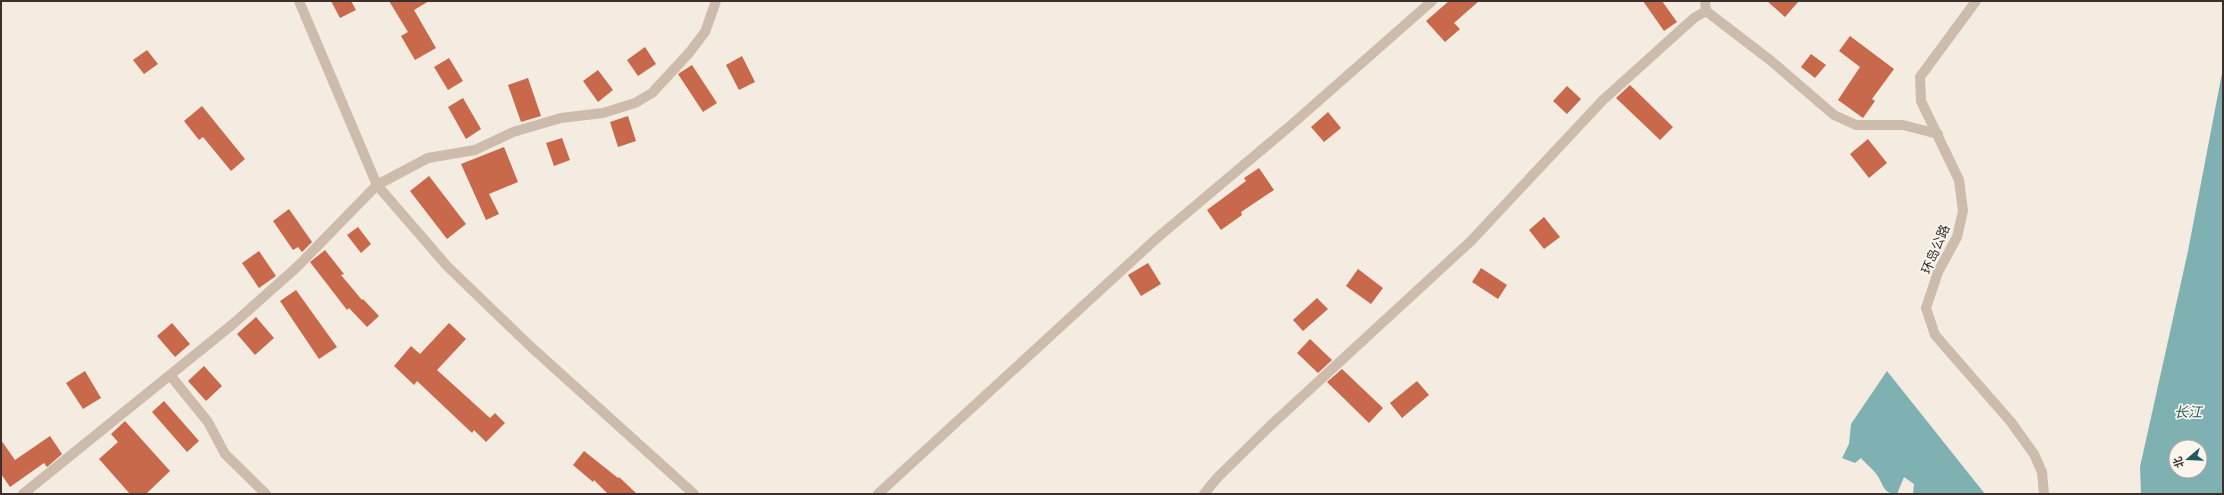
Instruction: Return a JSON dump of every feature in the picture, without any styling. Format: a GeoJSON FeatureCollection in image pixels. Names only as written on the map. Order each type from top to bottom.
{"type":"FeatureCollection","features":[{"type":"Feature","properties":{"kind":"street"},"geometry":{"type":"LineString","coordinates":[[299,1],[377,185],[447,266],[530,346],[694,494]]}},
{"type":"Feature","properties":{"kind":"street"},"geometry":{"type":"LineString","coordinates":[[23,494],[233,324],[297,267],[377,185],[428,158],[475,150],[513,132],[561,118],[603,112],[635,103],[652,93],[689,53],[705,32],[716,1]]}},
{"type":"Feature","properties":{"kind":"street"},"geometry":{"type":"LineString","coordinates":[[878,494],[1156,238],[1290,126],[1432,1]]}},
{"type":"Feature","properties":{"kind":"street","name":"环岛公路"},"geometry":{"type":"LineString","coordinates":[[1976,1],[1920,77],[1921,101],[1959,180],[1963,211],[1957,237],[1938,272],[1926,308],[1935,335],[2011,422],[2034,454],[2042,472],[2044,494]]}},
{"type":"Feature","properties":{"kind":"street"},"geometry":{"type":"LineString","coordinates":[[1204,494],[1271,424],[1403,306],[1471,241],[1603,100],[1706,6],[1834,115],[1856,125],[1903,125],[1938,134]]}},
{"type":"Feature","properties":{"kind":"street"},"geometry":{"type":"LineString","coordinates":[[170,375],[208,422],[225,454],[266,494]]}},
{"type":"Feature","properties":{"kind":"water","name":"长江"},"geometry":{"type":"Polygon","coordinates":[[[2223,68],[2223,494],[2141,494],[2140,467],[2188,251],[2223,68]]]}},
{"type":"Feature","properties":{"kind":"water"},"geometry":{"type":"Polygon","coordinates":[[[1887,371],[1985,494],[1913,494],[1914,484],[1904,477],[1897,494],[1892,494],[1886,491],[1875,473],[1861,458],[1855,463],[1842,458],[1849,444],[1851,424],[1887,371]]]}},
{"type":"Feature","properties":{"kind":"building"},"geometry":{"type":"Polygon","coordinates":[[[331,1],[351,1],[356,10],[340,18],[331,1]]]}},
{"type":"Feature","properties":{"kind":"building"},"geometry":{"type":"Polygon","coordinates":[[[389,1],[429,1],[414,10],[436,48],[415,60],[401,36],[408,32],[389,1]]]}},
{"type":"Feature","properties":{"kind":"building"},"geometry":{"type":"Polygon","coordinates":[[[1449,1],[1479,1],[1454,23],[1460,29],[1445,42],[1426,21],[1449,1]]]}},
{"type":"Feature","properties":{"kind":"building"},"geometry":{"type":"Polygon","coordinates":[[[1643,1],[1662,1],[1677,22],[1664,31],[1643,1]]]}},
{"type":"Feature","properties":{"kind":"building"},"geometry":{"type":"Polygon","coordinates":[[[1767,1],[1799,1],[1785,17],[1767,1]]]}},
{"type":"Feature","properties":{"kind":"building"},"geometry":{"type":"Polygon","coordinates":[[[1850,36],[1894,69],[1872,99],[1875,101],[1863,118],[1838,100],[1860,67],[1839,51],[1850,36]]]}},
{"type":"Feature","properties":{"kind":"building"},"geometry":{"type":"Polygon","coordinates":[[[645,47],[656,64],[638,76],[627,60],[645,47]]]}},
{"type":"Feature","properties":{"kind":"building"},"geometry":{"type":"Polygon","coordinates":[[[147,50],[158,64],[144,74],[133,60],[147,50]]]}},
{"type":"Feature","properties":{"kind":"building"},"geometry":{"type":"Polygon","coordinates":[[[1811,54],[1826,65],[1815,78],[1801,67],[1811,54]]]}},
{"type":"Feature","properties":{"kind":"building"},"geometry":{"type":"Polygon","coordinates":[[[742,56],[755,82],[739,90],[726,65],[742,56]]]}},
{"type":"Feature","properties":{"kind":"building"},"geometry":{"type":"Polygon","coordinates":[[[449,58],[463,81],[448,90],[434,67],[449,58]]]}},
{"type":"Feature","properties":{"kind":"building"},"geometry":{"type":"Polygon","coordinates":[[[692,65],[717,103],[703,112],[678,74],[692,65]]]}},
{"type":"Feature","properties":{"kind":"building"},"geometry":{"type":"Polygon","coordinates":[[[598,70],[613,90],[598,102],[583,81],[598,70]]]}},
{"type":"Feature","properties":{"kind":"building"},"geometry":{"type":"Polygon","coordinates":[[[528,78],[541,116],[521,122],[508,85],[528,78]]]}},
{"type":"Feature","properties":{"kind":"building"},"geometry":{"type":"Polygon","coordinates":[[[1630,85],[1673,127],[1660,140],[1616,98],[1630,85]]]}},
{"type":"Feature","properties":{"kind":"building"},"geometry":{"type":"Polygon","coordinates":[[[1567,86],[1581,99],[1567,114],[1553,101],[1567,86]]]}},
{"type":"Feature","properties":{"kind":"building"},"geometry":{"type":"Polygon","coordinates":[[[463,98],[481,129],[466,139],[448,107],[463,98]]]}},
{"type":"Feature","properties":{"kind":"building"},"geometry":{"type":"Polygon","coordinates":[[[202,106],[245,159],[231,171],[203,137],[199,140],[184,121],[202,106]]]}},
{"type":"Feature","properties":{"kind":"building"},"geometry":{"type":"Polygon","coordinates":[[[1328,112],[1341,128],[1324,142],[1311,127],[1328,112]]]}},
{"type":"Feature","properties":{"kind":"building"},"geometry":{"type":"Polygon","coordinates":[[[628,116],[636,141],[618,147],[610,122],[628,116]]]}},
{"type":"Feature","properties":{"kind":"building"},"geometry":{"type":"Polygon","coordinates":[[[562,138],[570,160],[554,166],[546,143],[562,138]]]}},
{"type":"Feature","properties":{"kind":"building"},"geometry":{"type":"Polygon","coordinates":[[[1868,139],[1887,163],[1869,178],[1850,154],[1868,139]]]}},
{"type":"Feature","properties":{"kind":"building"},"geometry":{"type":"Polygon","coordinates":[[[504,147],[518,182],[489,194],[499,214],[486,220],[461,164],[504,147]]]}},
{"type":"Feature","properties":{"kind":"building"},"geometry":{"type":"Polygon","coordinates":[[[1259,168],[1274,190],[1241,212],[1242,215],[1221,230],[1207,210],[1246,181],[1244,178],[1259,168]]]}},
{"type":"Feature","properties":{"kind":"building"},"geometry":{"type":"Polygon","coordinates":[[[429,176],[466,224],[447,239],[410,191],[429,176]]]}},
{"type":"Feature","properties":{"kind":"building"},"geometry":{"type":"Polygon","coordinates":[[[289,209],[312,242],[302,252],[298,247],[293,250],[273,221],[289,209]]]}},
{"type":"Feature","properties":{"kind":"building"},"geometry":{"type":"Polygon","coordinates":[[[1544,217],[1560,237],[1544,249],[1529,230],[1544,217]]]}},
{"type":"Feature","properties":{"kind":"building"},"geometry":{"type":"Polygon","coordinates":[[[358,227],[371,244],[361,253],[347,235],[358,227]]]}},
{"type":"Feature","properties":{"kind":"building"},"geometry":{"type":"Polygon","coordinates":[[[325,250],[344,274],[341,275],[362,300],[363,299],[379,316],[367,327],[349,308],[347,310],[310,262],[325,250]]]}},
{"type":"Feature","properties":{"kind":"building"},"geometry":{"type":"Polygon","coordinates":[[[259,251],[276,276],[259,288],[242,263],[259,251]]]}},
{"type":"Feature","properties":{"kind":"building"},"geometry":{"type":"Polygon","coordinates":[[[1148,263],[1161,284],[1141,296],[1128,275],[1148,263]]]}},
{"type":"Feature","properties":{"kind":"building"},"geometry":{"type":"Polygon","coordinates":[[[1481,268],[1507,285],[1498,299],[1472,282],[1481,268]]]}},
{"type":"Feature","properties":{"kind":"building"},"geometry":{"type":"Polygon","coordinates":[[[1358,269],[1383,288],[1371,304],[1346,286],[1358,269]]]}},
{"type":"Feature","properties":{"kind":"building"},"geometry":{"type":"Polygon","coordinates":[[[296,290],[337,347],[319,359],[280,301],[296,290]]]}},
{"type":"Feature","properties":{"kind":"building"},"geometry":{"type":"Polygon","coordinates":[[[1317,298],[1328,309],[1303,331],[1293,320],[1317,298]]]}},
{"type":"Feature","properties":{"kind":"building"},"geometry":{"type":"Polygon","coordinates":[[[256,317],[274,338],[255,355],[237,334],[256,317]]]}},
{"type":"Feature","properties":{"kind":"building"},"geometry":{"type":"Polygon","coordinates":[[[172,323],[190,344],[175,357],[157,336],[172,323]]]}},
{"type":"Feature","properties":{"kind":"building"},"geometry":{"type":"Polygon","coordinates":[[[449,323],[466,339],[437,370],[490,418],[495,413],[505,423],[486,442],[474,430],[472,433],[417,381],[414,385],[394,366],[411,346],[420,354],[449,323]]]}},
{"type":"Feature","properties":{"kind":"building"},"geometry":{"type":"Polygon","coordinates":[[[1310,339],[1332,360],[1318,373],[1297,353],[1310,339]]]}},
{"type":"Feature","properties":{"kind":"building"},"geometry":{"type":"Polygon","coordinates":[[[204,366],[222,386],[206,401],[188,381],[204,366]]]}},
{"type":"Feature","properties":{"kind":"building"},"geometry":{"type":"Polygon","coordinates":[[[1342,369],[1383,408],[1369,423],[1327,382],[1342,369]]]}},
{"type":"Feature","properties":{"kind":"building"},"geometry":{"type":"Polygon","coordinates":[[[85,371],[101,398],[83,409],[66,383],[85,371]]]}},
{"type":"Feature","properties":{"kind":"building"},"geometry":{"type":"Polygon","coordinates":[[[1417,381],[1429,395],[1402,418],[1390,403],[1417,381]]]}},
{"type":"Feature","properties":{"kind":"building"},"geometry":{"type":"Polygon","coordinates":[[[164,401],[199,441],[187,452],[152,412],[164,401]]]}},
{"type":"Feature","properties":{"kind":"building"},"geometry":{"type":"Polygon","coordinates":[[[125,421],[170,471],[146,494],[130,494],[99,459],[118,442],[111,434],[125,421]]]}},
{"type":"Feature","properties":{"kind":"building"},"geometry":{"type":"Polygon","coordinates":[[[50,436],[62,454],[47,467],[44,463],[10,487],[1,474],[1,440],[15,460],[50,436]]]}},
{"type":"Feature","properties":{"kind":"building"},"geometry":{"type":"Polygon","coordinates":[[[584,451],[618,478],[619,477],[637,494],[608,494],[594,480],[593,482],[573,465],[584,451]]]}}]}
